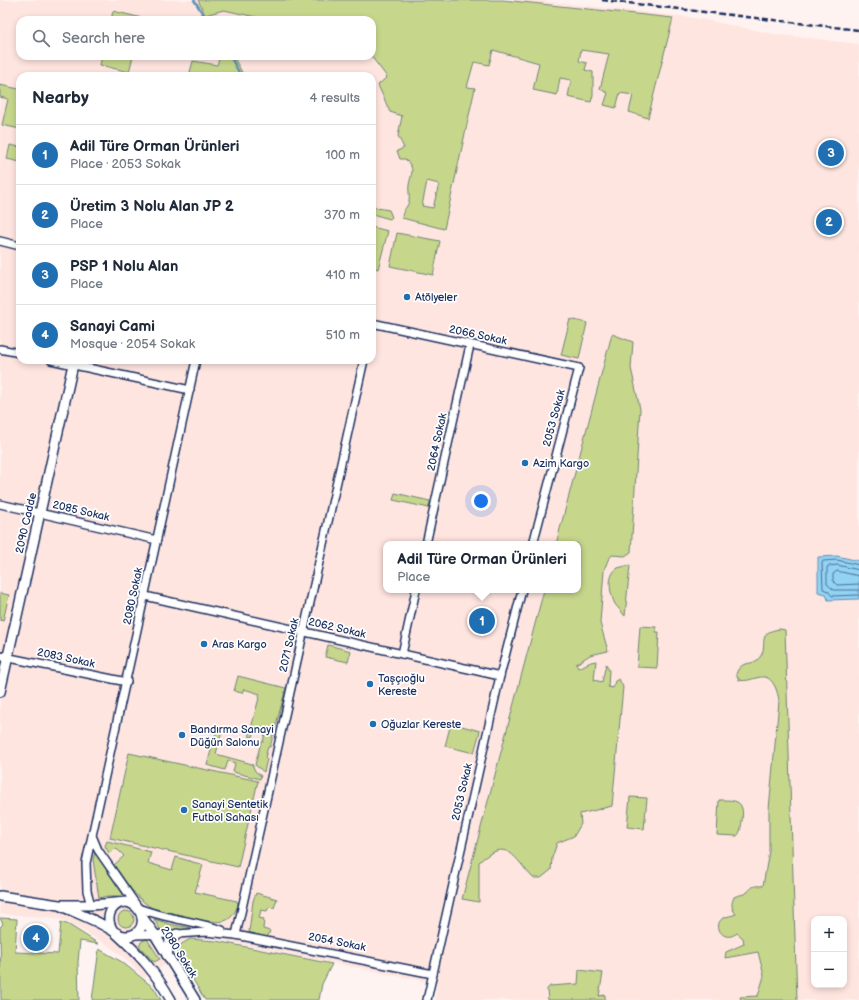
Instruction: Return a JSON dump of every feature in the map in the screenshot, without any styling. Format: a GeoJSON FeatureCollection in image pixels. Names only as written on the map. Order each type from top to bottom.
{"type":"FeatureCollection","features":[{"type":"Feature","properties":{"kind":"street"},"geometry":{"type":"LineString","coordinates":[[0,241],[16,245]]}},
{"type":"Feature","properties":{"kind":"street","name":"2066 Sokak"},"geometry":{"type":"LineString","coordinates":[[376,325],[579,368]]}},
{"type":"Feature","properties":{"kind":"street","name":"2064 Sokak"},"geometry":{"type":"LineString","coordinates":[[427,541],[470,345]]}},
{"type":"Feature","properties":{"kind":"street"},"geometry":{"type":"LineString","coordinates":[[0,349],[16,352]]}},
{"type":"Feature","properties":{"kind":"street","name":"2090 Cadde"},"geometry":{"type":"LineString","coordinates":[[0,692],[4,657],[40,513],[74,364]]}},
{"type":"Feature","properties":{"kind":"street"},"geometry":{"type":"LineString","coordinates":[[82,364],[190,390]]}},
{"type":"Feature","properties":{"kind":"street","name":"2080 Sokak"},"geometry":{"type":"LineString","coordinates":[[91,905],[87,891],[86,863],[127,682],[195,364]]}},
{"type":"Feature","properties":{"kind":"street","name":"2071 Sokak"},"geometry":{"type":"LineString","coordinates":[[236,935],[363,364]]}},
{"type":"Feature","properties":{"kind":"street","name":"2053 Sokak"},"geometry":{"type":"LineString","coordinates":[[534,541],[579,368]]}},
{"type":"Feature","properties":{"kind":"street","name":"2085 Sokak"},"geometry":{"type":"LineString","coordinates":[[0,504],[158,540]]}},
{"type":"Feature","properties":{"kind":"street"},"geometry":{"type":"LineString","coordinates":[[402,654],[415,593]]}},
{"type":"Feature","properties":{"kind":"street","name":"2053 Sokak"},"geometry":{"type":"LineString","coordinates":[[427,1000],[500,676],[521,593]]}},
{"type":"Feature","properties":{"kind":"street","name":"2062 Sokak"},"geometry":{"type":"LineString","coordinates":[[145,596],[500,676]]}},
{"type":"Feature","properties":{"kind":"street","name":"2083 Sokak"},"geometry":{"type":"LineString","coordinates":[[4,657],[127,682]]}},
{"type":"Feature","properties":{"kind":"street","name":"2080 Sokak"},"geometry":{"type":"LineString","coordinates":[[92,837],[98,850],[139,910],[195,1000]]}},
{"type":"Feature","properties":{"kind":"street","name":"2054 Sokak"},"geometry":{"type":"LineString","coordinates":[[0,896],[58,906],[122,903],[132,904],[139,910],[158,916],[210,926],[236,935]]}},
{"type":"Feature","properties":{"kind":"street"},"geometry":{"type":"LineString","coordinates":[[122,903],[112,909],[109,914],[108,919],[114,931],[137,952],[152,969],[172,1000]]}},
{"type":"Feature","properties":{"kind":"street"},"geometry":{"type":"LineString","coordinates":[[91,905],[96,921]]}},
{"type":"Feature","properties":{"kind":"street","name":"2054 Sokak"},"geometry":{"type":"LineString","coordinates":[[58,906],[96,921],[121,936],[206,932],[236,935],[432,974]]}},
{"type":"Feature","properties":{"kind":"street"},"geometry":{"type":"LineString","coordinates":[[132,935],[140,928],[139,910]]}},
{"type":"Feature","properties":{"kind":"street"},"geometry":{"type":"LineString","coordinates":[[167,955],[170,941],[177,934]]}},
{"type":"Feature","properties":{"kind":"shaded area"},"geometry":{"type":"Polygon","coordinates":[[[0,0],[534,0],[696,18],[774,34],[859,44],[859,1000],[435,1000],[437,984],[215,939],[190,938],[180,944],[176,950],[178,957],[144,978],[128,961],[108,945],[57,918],[0,914],[0,0]]]}},
{"type":"Feature","properties":{"kind":"green space"},"geometry":{"type":"Polygon","coordinates":[[[198,0],[503,0],[673,18],[648,118],[629,112],[633,95],[620,93],[616,108],[604,105],[608,93],[600,89],[609,54],[581,50],[579,61],[587,63],[585,70],[593,72],[593,95],[591,102],[568,97],[571,80],[560,78],[557,95],[533,90],[539,63],[493,50],[489,65],[474,62],[467,87],[475,88],[444,229],[402,218],[409,201],[409,187],[412,168],[405,159],[400,159],[397,151],[404,148],[398,136],[402,116],[390,112],[378,85],[387,77],[374,60],[376,60],[376,16],[251,16],[224,10],[205,15],[198,0]],[[427,181],[422,206],[433,208],[439,184],[427,181]]]}},
{"type":"Feature","properties":{"kind":"green space"},"geometry":{"type":"Polygon","coordinates":[[[113,11],[134,16],[112,16],[113,11]]]}},
{"type":"Feature","properties":{"kind":"green space"},"geometry":{"type":"Polygon","coordinates":[[[101,60],[132,60],[129,72],[100,65],[101,60]]]}},
{"type":"Feature","properties":{"kind":"green space"},"geometry":{"type":"Polygon","coordinates":[[[219,60],[235,60],[242,72],[190,72],[193,61],[217,65],[219,60]]]}},
{"type":"Feature","properties":{"kind":"green space"},"geometry":{"type":"Polygon","coordinates":[[[0,85],[16,88],[16,128],[2,125],[8,99],[0,97],[0,85]]]}},
{"type":"Feature","properties":{"kind":"green space"},"geometry":{"type":"Polygon","coordinates":[[[10,145],[16,146],[16,161],[7,159],[10,145]]]}},
{"type":"Feature","properties":{"kind":"green space"},"geometry":{"type":"Polygon","coordinates":[[[376,208],[389,210],[392,217],[390,219],[376,215],[376,208]]]}},
{"type":"Feature","properties":{"kind":"green space"},"geometry":{"type":"Polygon","coordinates":[[[376,228],[388,231],[378,269],[376,268],[376,228]]]}},
{"type":"Feature","properties":{"kind":"green space"},"geometry":{"type":"Polygon","coordinates":[[[397,233],[440,241],[433,275],[390,266],[397,233]]]}},
{"type":"Feature","properties":{"kind":"green space"},"geometry":{"type":"Polygon","coordinates":[[[570,319],[587,323],[579,359],[561,355],[570,319]]]}},
{"type":"Feature","properties":{"kind":"green space"},"geometry":{"type":"Polygon","coordinates":[[[612,334],[633,342],[631,368],[640,409],[631,552],[625,556],[612,555],[604,570],[600,623],[608,651],[590,655],[576,664],[578,668],[596,661],[594,680],[602,682],[606,664],[609,670],[608,687],[613,688],[615,681],[619,679],[623,687],[612,806],[580,814],[581,824],[574,836],[557,843],[552,858],[551,870],[541,878],[533,878],[515,857],[504,850],[489,854],[479,862],[479,902],[462,899],[543,593],[581,593],[581,541],[557,541],[612,334]]]}},
{"type":"Feature","properties":{"kind":"green space"},"geometry":{"type":"Polygon","coordinates":[[[395,493],[430,501],[429,508],[393,500],[395,493]]]}},
{"type":"Feature","properties":{"kind":"green space"},"geometry":{"type":"Polygon","coordinates":[[[630,565],[625,616],[613,600],[610,580],[614,571],[618,568],[630,565]]]}},
{"type":"Feature","properties":{"kind":"green space"},"geometry":{"type":"Polygon","coordinates":[[[0,593],[9,595],[3,621],[0,620],[0,593]]]}},
{"type":"Feature","properties":{"kind":"green space"},"geometry":{"type":"Polygon","coordinates":[[[640,626],[656,627],[656,632],[659,632],[657,668],[637,667],[640,626]]]}},
{"type":"Feature","properties":{"kind":"green space"},"geometry":{"type":"Polygon","coordinates":[[[780,629],[785,630],[797,1000],[741,1000],[740,997],[758,996],[764,976],[758,952],[725,958],[726,952],[744,944],[743,938],[737,933],[732,936],[724,935],[719,929],[719,925],[723,918],[736,914],[732,906],[734,897],[744,894],[753,887],[763,886],[769,851],[769,809],[779,701],[776,689],[772,681],[769,679],[761,677],[739,680],[736,674],[741,666],[754,662],[760,657],[765,636],[772,631],[780,629]]]}},
{"type":"Feature","properties":{"kind":"green space"},"geometry":{"type":"Polygon","coordinates":[[[328,645],[351,651],[348,662],[325,657],[328,645]]]}},
{"type":"Feature","properties":{"kind":"green space"},"geometry":{"type":"Polygon","coordinates":[[[238,676],[286,688],[270,747],[268,747],[265,758],[267,759],[264,772],[255,765],[266,729],[256,726],[253,737],[249,736],[260,694],[244,689],[242,693],[234,691],[238,676]]]}},
{"type":"Feature","properties":{"kind":"green space"},"geometry":{"type":"Polygon","coordinates":[[[451,723],[480,731],[474,753],[445,746],[451,723]]]}},
{"type":"Feature","properties":{"kind":"green space"},"geometry":{"type":"Polygon","coordinates":[[[217,729],[222,731],[216,754],[252,764],[255,771],[261,776],[260,779],[233,772],[235,763],[228,761],[225,770],[207,765],[217,729]]]}},
{"type":"Feature","properties":{"kind":"green space","name":"Sanayi Sentetik Futbol Sahası"},"geometry":{"type":"Polygon","coordinates":[[[129,753],[258,781],[238,867],[110,838],[129,753]]]}},
{"type":"Feature","properties":{"kind":"green space"},"geometry":{"type":"Polygon","coordinates":[[[630,797],[647,798],[644,829],[627,827],[630,797]]]}},
{"type":"Feature","properties":{"kind":"green space"},"geometry":{"type":"Polygon","coordinates":[[[719,800],[735,801],[741,805],[743,814],[740,831],[737,836],[717,835],[719,800]]]}},
{"type":"Feature","properties":{"kind":"green space"},"geometry":{"type":"Polygon","coordinates":[[[107,841],[151,852],[148,863],[172,870],[176,857],[203,865],[195,892],[237,901],[238,905],[234,913],[227,920],[219,922],[174,916],[153,908],[136,895],[114,865],[124,856],[115,849],[109,853],[105,846],[107,841]]]}},
{"type":"Feature","properties":{"kind":"green space"},"geometry":{"type":"Polygon","coordinates":[[[95,852],[124,896],[107,896],[99,898],[93,860],[95,852]]]}},
{"type":"Feature","properties":{"kind":"green space"},"geometry":{"type":"Polygon","coordinates":[[[256,893],[277,899],[274,908],[269,907],[267,911],[261,910],[259,918],[264,919],[263,929],[270,931],[267,938],[249,932],[253,901],[256,893]]]}},
{"type":"Feature","properties":{"kind":"green space"},"geometry":{"type":"Polygon","coordinates":[[[126,911],[133,916],[134,919],[129,926],[126,927],[119,922],[118,919],[123,912],[126,911]]]}},
{"type":"Feature","properties":{"kind":"green space"},"geometry":{"type":"Polygon","coordinates":[[[0,918],[17,919],[15,952],[58,954],[61,922],[69,925],[99,944],[80,941],[78,962],[79,1000],[1,1000],[0,927],[3,924],[0,918]]]}},
{"type":"Feature","properties":{"kind":"green space"},"geometry":{"type":"Polygon","coordinates":[[[154,919],[173,925],[204,930],[204,932],[181,930],[161,931],[154,919]]]}},
{"type":"Feature","properties":{"kind":"green space"},"geometry":{"type":"Polygon","coordinates":[[[147,939],[160,959],[154,962],[139,946],[142,941],[147,939]]]}},
{"type":"Feature","properties":{"kind":"green space"},"geometry":{"type":"Polygon","coordinates":[[[190,939],[216,941],[332,964],[322,984],[319,1000],[205,1000],[177,952],[180,945],[190,939]]]}},
{"type":"Feature","properties":{"kind":"green space"},"geometry":{"type":"Polygon","coordinates":[[[99,949],[122,962],[154,988],[161,1000],[92,1000],[99,949]]]}},
{"type":"Feature","properties":{"kind":"green space"},"geometry":{"type":"Polygon","coordinates":[[[579,970],[603,973],[599,996],[605,995],[605,1000],[548,1000],[547,989],[550,986],[578,984],[579,970]]]}},
{"type":"Feature","properties":{"kind":"water"},"geometry":{"type":"Polygon","coordinates":[[[837,556],[859,561],[859,599],[828,600],[826,594],[818,592],[818,557],[837,556]]]}},
{"type":"Feature","properties":{"kind":"waterway"},"geometry":{"type":"LineString","coordinates":[[194,0],[204,16]]}},
{"type":"Feature","properties":{"kind":"waterway"},"geometry":{"type":"LineString","coordinates":[[232,60],[239,72]]}},
{"type":"Feature","properties":{"kind":"railway"},"geometry":{"type":"LineString","coordinates":[[602,0],[859,30]]}},
{"type":"Feature","properties":{"kind":"place","name":"PSP 1 Nolu Alan"},"geometry":{"type":"Point","coordinates":[831,153]}},
{"type":"Feature","properties":{"kind":"place","name":"Üretim 3 Nolu Alan JP 2"},"geometry":{"type":"Point","coordinates":[829,222]}},
{"type":"Feature","properties":{"kind":"place","name":"Atölyeler"},"geometry":{"type":"Point","coordinates":[407,297]}},
{"type":"Feature","properties":{"kind":"place","name":"Azim Kargo"},"geometry":{"type":"Point","coordinates":[525,463]}},
{"type":"Feature","properties":{"kind":"place","name":"Adil Türe Orman Ürünleri"},"geometry":{"type":"Point","coordinates":[482,621]}},
{"type":"Feature","properties":{"kind":"place","name":"Aras Kargo"},"geometry":{"type":"Point","coordinates":[204,644]}},
{"type":"Feature","properties":{"kind":"place","name":"Taşçıoğlu Kereste"},"geometry":{"type":"Point","coordinates":[370,684]}},
{"type":"Feature","properties":{"kind":"place","name":"Oğuzlar Kereste"},"geometry":{"type":"Point","coordinates":[373,724]}},
{"type":"Feature","properties":{"kind":"place","name":"Bandırma Sanayi Düğün Salonu"},"geometry":{"type":"Point","coordinates":[182,735]}},
{"type":"Feature","properties":{"kind":"place","name":"Sanayi Sentetik Futbol Sahası"},"geometry":{"type":"Point","coordinates":[184,810]}},
{"type":"Feature","properties":{"kind":"place","name":"Sanayi Cami"},"geometry":{"type":"Point","coordinates":[36,938]}}]}
